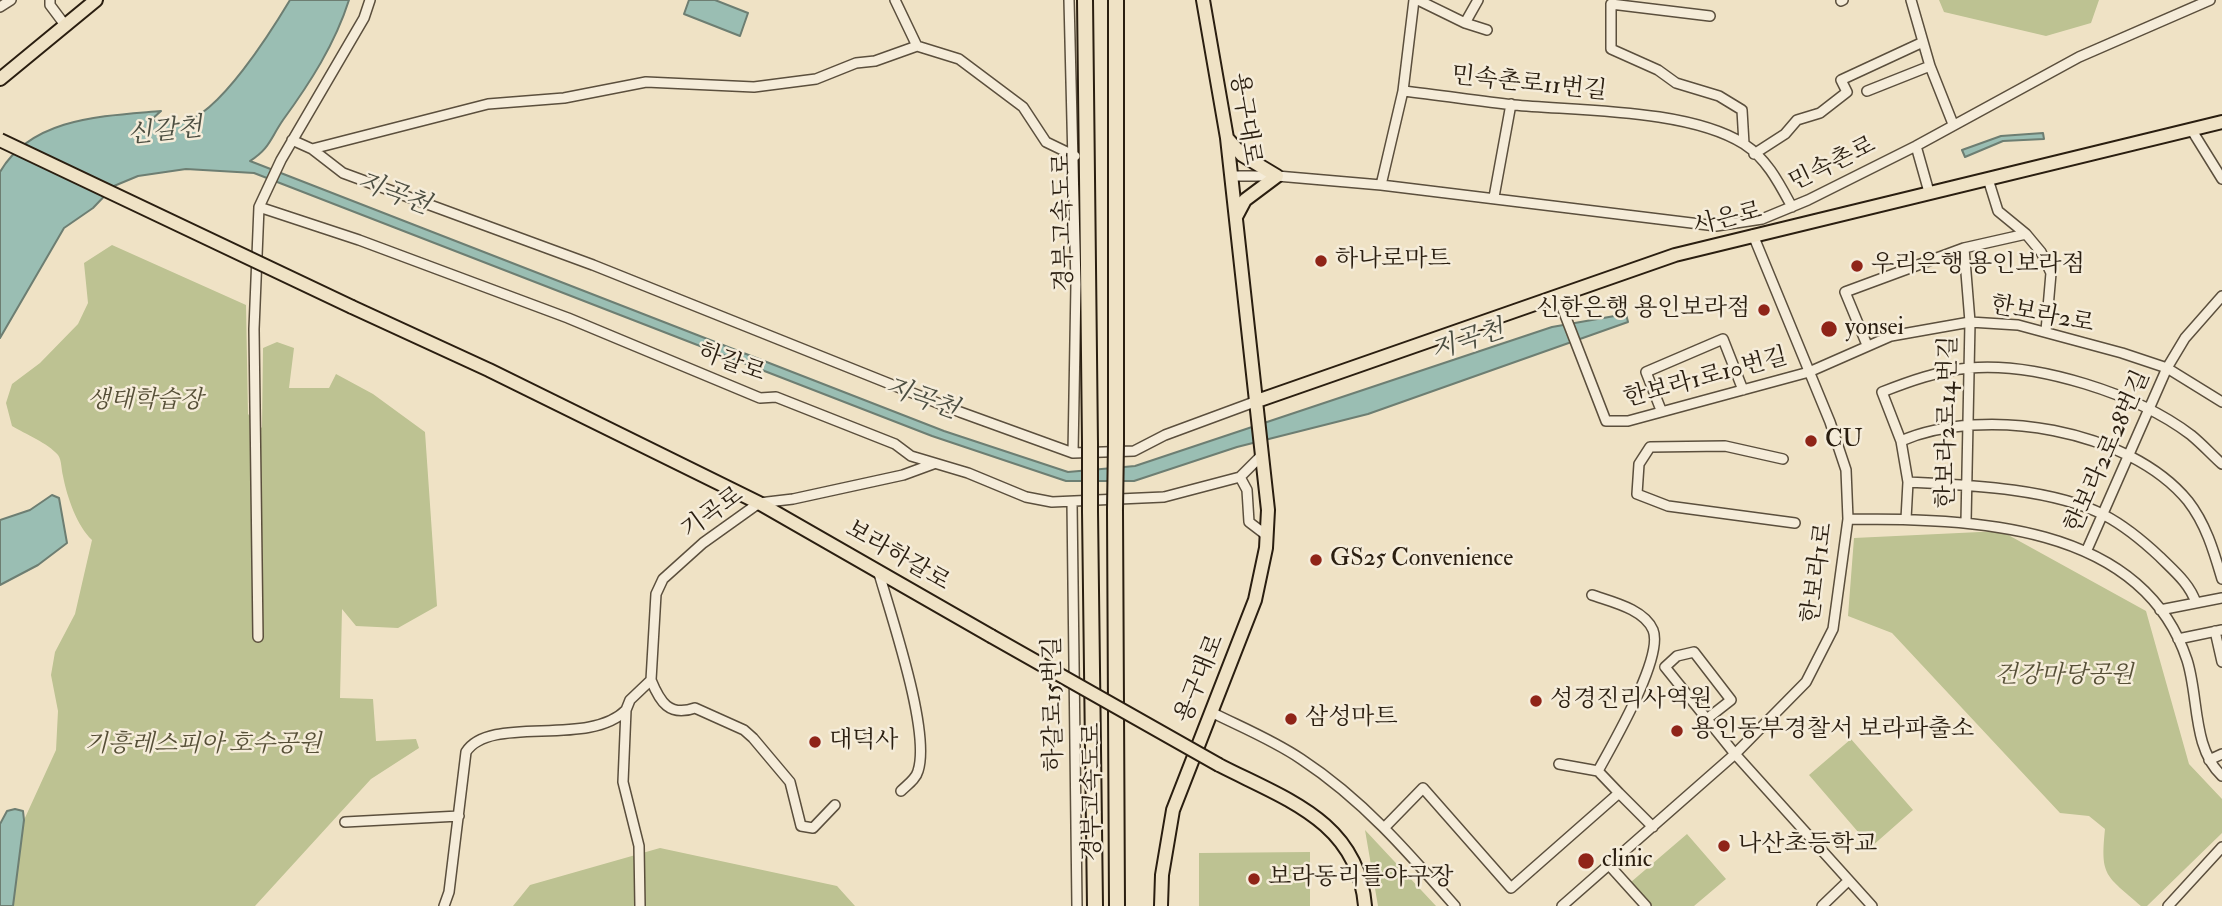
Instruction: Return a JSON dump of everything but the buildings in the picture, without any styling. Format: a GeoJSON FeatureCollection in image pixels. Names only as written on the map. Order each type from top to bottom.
{"type":"FeatureCollection","features":[{"type":"Feature","properties":{"kind":"highway","name":"경부고속도로"},"geometry":{"type":"LineString","coordinates":[[1085,0],[1095,906]]}},
{"type":"Feature","properties":{"kind":"highway","name":"경부고속도로"},"geometry":{"type":"LineString","coordinates":[[1116,0],[1116,906]]}},
{"type":"Feature","properties":{"kind":"main road"},"geometry":{"type":"LineString","coordinates":[[0,79],[96,0]]}},
{"type":"Feature","properties":{"kind":"main road","name":"용구대로"},"geometry":{"type":"LineString","coordinates":[[1162,905],[1162,876],[1173,810],[1255,600],[1268,510],[1227,138],[1203,0]]}},
{"type":"Feature","properties":{"kind":"main road","name":"사은로"},"geometry":{"type":"LineString","coordinates":[[1257,407],[1421,342],[1560,302],[1626,270],[1929,191],[2222,122]]}},
{"type":"Feature","properties":{"kind":"main road"},"geometry":{"type":"LineString","coordinates":[[1227,138],[1242,155],[1277,176],[1245,200],[1237,217]]}},
{"type":"Feature","properties":{"kind":"main road","name":"보라하갈로"},"geometry":{"type":"LineString","coordinates":[[0,140],[760,503],[1219,765],[1309,811],[1326,823],[1352,855],[1360,874],[1365,906]]}},
{"type":"Feature","properties":{"kind":"street"},"geometry":{"type":"LineString","coordinates":[[0,7],[11,0]]}},
{"type":"Feature","properties":{"kind":"street"},"geometry":{"type":"LineString","coordinates":[[50,0],[50,5],[65,25]]}},
{"type":"Feature","properties":{"kind":"street"},"geometry":{"type":"LineString","coordinates":[[258,637],[254,306],[259,206],[292,140],[364,18],[370,0]]}},
{"type":"Feature","properties":{"kind":"street"},"geometry":{"type":"LineString","coordinates":[[895,0],[917,46]]}},
{"type":"Feature","properties":{"kind":"street"},"geometry":{"type":"LineString","coordinates":[[1069,0],[1069,88],[1075,156],[1076,416],[1073,453]]}},
{"type":"Feature","properties":{"kind":"street"},"geometry":{"type":"LineString","coordinates":[[1381,185],[1404,91],[1416,0],[1465,23],[1487,30]]}},
{"type":"Feature","properties":{"kind":"street"},"geometry":{"type":"LineString","coordinates":[[1465,23],[1478,0]]}},
{"type":"Feature","properties":{"kind":"street"},"geometry":{"type":"LineString","coordinates":[[1912,0],[1930,66],[1953,124]]}},
{"type":"Feature","properties":{"kind":"street","name":"민속촌로"},"geometry":{"type":"LineString","coordinates":[[1231,176],[1277,176],[1381,185],[1716,226],[1762,219],[1916,146],[2079,57],[2210,0]]}},
{"type":"Feature","properties":{"kind":"street","name":"민속촌로11번길"},"geometry":{"type":"LineString","coordinates":[[1710,16],[1611,2],[1611,49],[1658,70],[1676,83],[1719,96],[1735,104],[1742,110],[1744,144]]}},
{"type":"Feature","properties":{"kind":"street"},"geometry":{"type":"LineString","coordinates":[[1755,154],[1785,134],[1797,120],[1820,113],[1847,92],[1841,80],[1923,42]]}},
{"type":"Feature","properties":{"kind":"street"},"geometry":{"type":"LineString","coordinates":[[312,149],[488,104],[564,98],[646,82],[754,87],[816,79],[856,63],[875,61],[917,46],[959,59],[1023,107],[1046,142],[1075,156]]}},
{"type":"Feature","properties":{"kind":"street"},"geometry":{"type":"LineString","coordinates":[[1867,91],[1930,66]]}},
{"type":"Feature","properties":{"kind":"street","name":"민속촌로11번길"},"geometry":{"type":"LineString","coordinates":[[1404,91],[1636,115],[1704,128],[1744,144],[1772,170],[1792,206]]}},
{"type":"Feature","properties":{"kind":"street"},"geometry":{"type":"LineString","coordinates":[[1494,197],[1511,104]]}},
{"type":"Feature","properties":{"kind":"street"},"geometry":{"type":"LineString","coordinates":[[2191,129],[2222,179]]}},
{"type":"Feature","properties":{"kind":"street"},"geometry":{"type":"LineString","coordinates":[[292,140],[312,149],[343,173],[593,265],[960,412],[1073,453],[1135,452],[1165,435],[1257,407]]}},
{"type":"Feature","properties":{"kind":"street"},"geometry":{"type":"LineString","coordinates":[[1916,146],[1929,191]]}},
{"type":"Feature","properties":{"kind":"street"},"geometry":{"type":"LineString","coordinates":[[1989,179],[1998,211],[2026,234],[2041,252],[2051,273],[2046,331]]}},
{"type":"Feature","properties":{"kind":"street","name":"하갈로"},"geometry":{"type":"LineString","coordinates":[[259,206],[359,240],[568,318],[760,398],[776,397],[895,444],[911,456],[968,472],[1026,497],[1072,502],[1164,497],[1240,477]]}},
{"type":"Feature","properties":{"kind":"street"},"geometry":{"type":"LineString","coordinates":[[1867,345],[1845,292],[1964,248],[2026,234]]}},
{"type":"Feature","properties":{"kind":"street","name":"한보라1로"},"geometry":{"type":"LineString","coordinates":[[1562,906],[1735,754],[1806,682],[1820,658],[1837,611],[1848,519],[1846,470],[1830,422],[1753,235]]}},
{"type":"Feature","properties":{"kind":"street","name":"한보라2로14번길"},"geometry":{"type":"LineString","coordinates":[[1964,248],[1970,322],[1966,522]]}},
{"type":"Feature","properties":{"kind":"street","name":"한보라2로28번길"},"geometry":{"type":"LineString","coordinates":[[2086,552],[2167,368],[2185,338],[2222,296]]}},
{"type":"Feature","properties":{"kind":"street","name":"한보라1로10번길"},"geometry":{"type":"LineString","coordinates":[[1560,302],[1606,421],[1628,421],[1809,372]]}},
{"type":"Feature","properties":{"kind":"street","name":"한보라2로"},"geometry":{"type":"LineString","coordinates":[[1809,372],[1867,345],[1928,327],[1970,322],[2018,325],[2167,368],[2222,402]]}},
{"type":"Feature","properties":{"kind":"street"},"geometry":{"type":"LineString","coordinates":[[1661,410],[1646,372],[1723,339],[1743,390]]}},
{"type":"Feature","properties":{"kind":"street"},"geometry":{"type":"LineString","coordinates":[[1906,519],[1908,482],[1901,441],[1882,392],[1926,375],[1969,368],[2016,368],[2065,379],[2148,409],[2190,435],[2222,464]]}},
{"type":"Feature","properties":{"kind":"street"},"geometry":{"type":"LineString","coordinates":[[1901,441],[1968,423],[2006,422],[2047,429],[2128,456],[2153,468],[2188,501],[2207,533],[2222,579]]}},
{"type":"Feature","properties":{"kind":"street"},"geometry":{"type":"LineString","coordinates":[[1783,459],[1725,446],[1650,447],[1639,464],[1637,494],[1668,506],[1795,523]]}},
{"type":"Feature","properties":{"kind":"street"},"geometry":{"type":"LineString","coordinates":[[1263,461],[1240,477],[1247,491],[1249,522],[1266,536]]}},
{"type":"Feature","properties":{"kind":"street","name":"기곡로"},"geometry":{"type":"LineString","coordinates":[[650,680],[654,604],[663,579],[703,543],[760,503],[793,499],[903,475],[934,464]]}},
{"type":"Feature","properties":{"kind":"street"},"geometry":{"type":"LineString","coordinates":[[1908,482],[1967,485],[2022,492],[2103,514],[2138,536],[2176,573],[2192,592],[2196,603]]}},
{"type":"Feature","properties":{"kind":"street","name":"하갈로15번길"},"geometry":{"type":"LineString","coordinates":[[1072,502],[1077,906]]}},
{"type":"Feature","properties":{"kind":"street"},"geometry":{"type":"LineString","coordinates":[[1848,519],[1966,522],[2030,534],[2086,552],[2124,574],[2160,610],[2178,639],[2188,662],[2209,760],[2222,776]]}},
{"type":"Feature","properties":{"kind":"street"},"geometry":{"type":"LineString","coordinates":[[878,570],[915,701],[920,763],[917,774],[901,791]]}},
{"type":"Feature","properties":{"kind":"street"},"geometry":{"type":"LineString","coordinates":[[1592,595],[1644,619],[1653,631],[1654,643],[1647,671],[1632,706],[1598,771]]}},
{"type":"Feature","properties":{"kind":"street"},"geometry":{"type":"LineString","coordinates":[[2160,610],[2222,598]]}},
{"type":"Feature","properties":{"kind":"street"},"geometry":{"type":"LineString","coordinates":[[2178,639],[2219,631],[2222,662]]}},
{"type":"Feature","properties":{"kind":"street"},"geometry":{"type":"LineString","coordinates":[[1708,718],[1731,700],[1694,652],[1677,656],[1665,667],[1735,754],[1872,906]]}},
{"type":"Feature","properties":{"kind":"street"},"geometry":{"type":"LineString","coordinates":[[639,906],[639,846],[623,782],[626,710],[630,700],[650,680],[660,702],[668,710],[682,712],[695,708],[744,730],[753,738],[790,782],[801,826],[813,828],[835,805]]}},
{"type":"Feature","properties":{"kind":"street"},"geometry":{"type":"LineString","coordinates":[[444,906],[449,892],[466,752],[479,738],[609,723],[626,710]]}},
{"type":"Feature","properties":{"kind":"street"},"geometry":{"type":"LineString","coordinates":[[1211,712],[1303,761],[1385,827],[1455,906]]}},
{"type":"Feature","properties":{"kind":"street"},"geometry":{"type":"LineString","coordinates":[[2209,760],[2222,754]]}},
{"type":"Feature","properties":{"kind":"street"},"geometry":{"type":"LineString","coordinates":[[1559,765],[1598,771],[1653,827]]}},
{"type":"Feature","properties":{"kind":"street"},"geometry":{"type":"LineString","coordinates":[[1385,827],[1423,788],[1511,888],[1619,793]]}},
{"type":"Feature","properties":{"kind":"street"},"geometry":{"type":"LineString","coordinates":[[345,822],[458,816]]}},
{"type":"Feature","properties":{"kind":"street"},"geometry":{"type":"LineString","coordinates":[[2168,906],[2222,847]]}},
{"type":"Feature","properties":{"kind":"street"},"geometry":{"type":"LineString","coordinates":[[1609,865],[1646,906]]}},
{"type":"Feature","properties":{"kind":"street"},"geometry":{"type":"LineString","coordinates":[[1822,906],[1848,881]]}},
{"type":"Feature","properties":{"kind":"green space"},"geometry":{"type":"Polygon","coordinates":[[[1939,0],[2099,0],[2091,23],[2046,36],[1944,12],[1939,0]]]}},
{"type":"Feature","properties":{"kind":"green space","name":"기흥레스피아 호수공원"},"geometry":{"type":"Polygon","coordinates":[[[112,245],[246,305],[248,414],[262,428],[263,348],[277,342],[294,348],[289,388],[329,388],[336,374],[373,394],[425,432],[437,606],[398,628],[356,626],[342,609],[340,698],[373,699],[376,741],[416,739],[419,748],[371,779],[255,906],[13,906],[24,820],[56,750],[58,711],[51,675],[55,652],[75,614],[92,540],[73,511],[58,455],[12,426],[6,403],[12,384],[40,363],[78,324],[88,303],[84,263],[112,245]]]}},
{"type":"Feature","properties":{"kind":"green space","name":"건강마당공원"},"geometry":{"type":"Polygon","coordinates":[[[2001,531],[2146,611],[2189,764],[2222,799],[2222,833],[2147,906],[2141,906],[2108,874],[2104,857],[2105,829],[2089,816],[2060,813],[1892,633],[1848,616],[1854,538],[2001,531]]]}},
{"type":"Feature","properties":{"kind":"green space"},"geometry":{"type":"Polygon","coordinates":[[[1851,739],[1913,810],[1871,847],[1809,775],[1851,739]]]}},
{"type":"Feature","properties":{"kind":"green space"},"geometry":{"type":"Polygon","coordinates":[[[1365,830],[1436,906],[1378,906],[1365,830]]]}},
{"type":"Feature","properties":{"kind":"green space"},"geometry":{"type":"Polygon","coordinates":[[[1687,834],[1726,879],[1694,906],[1652,906],[1631,882],[1687,834]]]}},
{"type":"Feature","properties":{"kind":"green space"},"geometry":{"type":"Polygon","coordinates":[[[660,848],[837,886],[855,906],[513,906],[530,885],[660,848]]]}},
{"type":"Feature","properties":{"kind":"green space","name":"보라동리틀야구장"},"geometry":{"type":"Polygon","coordinates":[[[1310,852],[1310,906],[1199,906],[1199,853],[1310,852]]]}},
{"type":"Feature","properties":{"kind":"water","name":"신갈천"},"geometry":{"type":"Polygon","coordinates":[[[290,0],[349,0],[337,32],[312,77],[266,147],[250,161],[944,431],[1068,472],[1135,466],[1552,327],[1626,314],[1628,322],[1368,414],[1237,447],[1134,481],[1066,481],[932,436],[254,173],[186,169],[138,176],[114,186],[93,208],[64,228],[0,338],[0,172],[14,154],[31,140],[50,130],[93,118],[161,111],[151,120],[176,123],[197,116],[228,88],[243,70],[290,0]]]}},
{"type":"Feature","properties":{"kind":"water"},"geometry":{"type":"Polygon","coordinates":[[[689,0],[715,0],[748,13],[740,36],[684,14],[689,0]]]}},
{"type":"Feature","properties":{"kind":"water"},"geometry":{"type":"Polygon","coordinates":[[[2043,133],[2044,139],[2003,141],[1965,157],[1962,150],[2001,136],[2043,133]]]}},
{"type":"Feature","properties":{"kind":"water"},"geometry":{"type":"Polygon","coordinates":[[[52,495],[59,498],[67,543],[38,565],[0,585],[0,520],[30,510],[52,495]]]}},
{"type":"Feature","properties":{"kind":"water"},"geometry":{"type":"Polygon","coordinates":[[[7,811],[23,811],[24,820],[13,906],[0,906],[0,824],[7,811]]]}},
{"type":"Feature","properties":{"kind":"place","name":"하나로마트"},"geometry":{"type":"Point","coordinates":[1321,261]}},
{"type":"Feature","properties":{"kind":"place","name":"우리은행 용인보라점"},"geometry":{"type":"Point","coordinates":[1857,266]}},
{"type":"Feature","properties":{"kind":"place","name":"신한은행 용인보라점"},"geometry":{"type":"Point","coordinates":[1764,310]}},
{"type":"Feature","properties":{"kind":"place","name":"yonsei"},"geometry":{"type":"Point","coordinates":[1829,329]}},
{"type":"Feature","properties":{"kind":"place","name":"CU"},"geometry":{"type":"Point","coordinates":[1811,441]}},
{"type":"Feature","properties":{"kind":"place","name":"GS25 Convenience"},"geometry":{"type":"Point","coordinates":[1316,560]}},
{"type":"Feature","properties":{"kind":"place","name":"성경진리사역원"},"geometry":{"type":"Point","coordinates":[1536,701]}},
{"type":"Feature","properties":{"kind":"place","name":"삼성마트"},"geometry":{"type":"Point","coordinates":[1291,719]}},
{"type":"Feature","properties":{"kind":"place","name":"용인동부경찰서 보라파출소"},"geometry":{"type":"Point","coordinates":[1677,731]}},
{"type":"Feature","properties":{"kind":"place","name":"대덕사"},"geometry":{"type":"Point","coordinates":[815,742]}},
{"type":"Feature","properties":{"kind":"place","name":"나산초등학교"},"geometry":{"type":"Point","coordinates":[1724,846]}},
{"type":"Feature","properties":{"kind":"place","name":"clinic"},"geometry":{"type":"Point","coordinates":[1586,861]}},
{"type":"Feature","properties":{"kind":"place","name":"보라동리틀야구장"},"geometry":{"type":"Point","coordinates":[1254,879]}},
{"type":"Feature","properties":{"kind":"water label","name":"지곡천"},"geometry":{"type":"Point","coordinates":[393,195]}},
{"type":"Feature","properties":{"kind":"water label","name":"지곡천"},"geometry":{"type":"Point","coordinates":[1468,342]}},
{"type":"Feature","properties":{"kind":"water label","name":"지곡천"},"geometry":{"type":"Point","coordinates":[921,400]}},
{"type":"Feature","properties":{"kind":"park label","name":"생태학습장"},"geometry":{"type":"Point","coordinates":[145,402]}}]}
